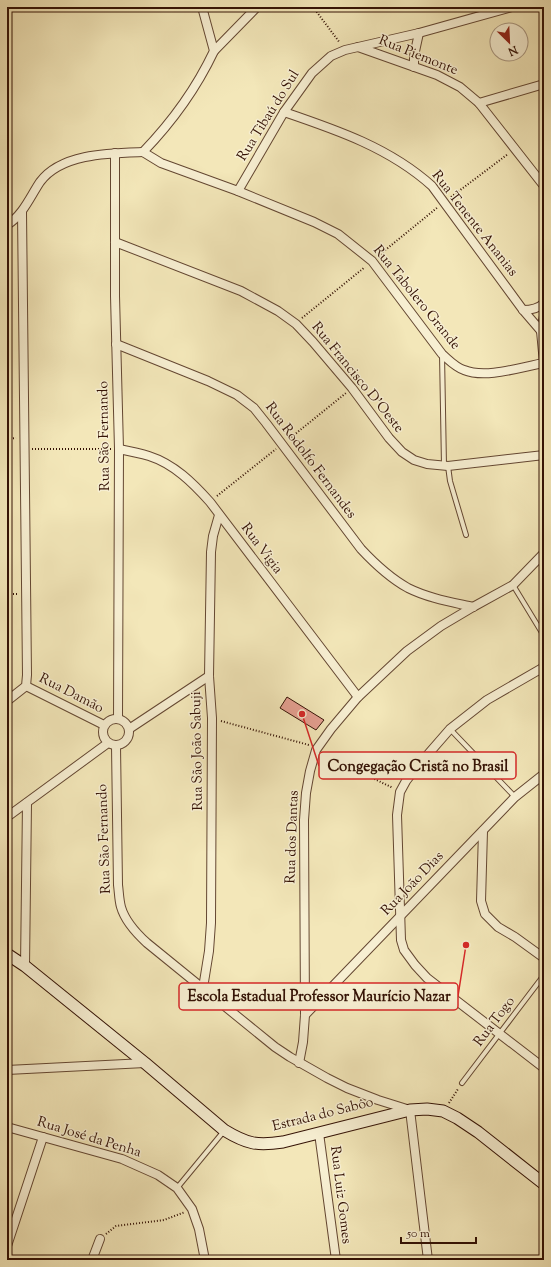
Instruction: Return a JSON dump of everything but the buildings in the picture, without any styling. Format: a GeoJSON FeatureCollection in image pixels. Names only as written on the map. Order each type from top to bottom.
{"type":"FeatureCollection","features":[{"type":"Feature","properties":{"kind":"street"},"geometry":{"type":"LineString","coordinates":[[202,7],[214,51]]}},
{"type":"Feature","properties":{"kind":"street"},"geometry":{"type":"LineString","coordinates":[[7,225],[22,212],[41,180],[68,162],[86,156],[142,152],[159,135],[186,101],[199,81],[214,51],[257,7]]}},
{"type":"Feature","properties":{"kind":"street","name":"Rua Tibaú do Sul"},"geometry":{"type":"LineString","coordinates":[[238,191],[284,112],[312,73],[331,56],[345,50],[419,33],[512,7]]}},
{"type":"Feature","properties":{"kind":"street"},"geometry":{"type":"LineString","coordinates":[[414,67],[414,56],[419,33]]}},
{"type":"Feature","properties":{"kind":"street","name":"Rua Piemonte"},"geometry":{"type":"LineString","coordinates":[[357,47],[437,75],[460,87],[479,103],[544,186]]}},
{"type":"Feature","properties":{"kind":"street"},"geometry":{"type":"LineString","coordinates":[[479,103],[544,84]]}},
{"type":"Feature","properties":{"kind":"street","name":"Rua Tenente Ananias"},"geometry":{"type":"LineString","coordinates":[[284,112],[367,143],[417,172],[432,186],[523,310],[541,331]]}},
{"type":"Feature","properties":{"kind":"street","name":"Rua Tabolero Grande"},"geometry":{"type":"LineString","coordinates":[[142,152],[161,163],[238,191],[314,222],[338,234],[372,261],[442,354],[464,370],[474,373],[498,372],[544,363]]}},
{"type":"Feature","properties":{"kind":"street","name":"Rua São Fernando"},"geometry":{"type":"LineString","coordinates":[[115,153],[116,344],[119,449],[118,719]]}},
{"type":"Feature","properties":{"kind":"street"},"geometry":{"type":"LineString","coordinates":[[7,701],[26,686],[27,661],[22,212]]}},
{"type":"Feature","properties":{"kind":"street","name":"Rua Francisco D'Oeste"},"geometry":{"type":"LineString","coordinates":[[115,242],[241,291],[278,311],[296,324],[314,342],[352,388],[389,438],[402,452],[414,460],[427,464],[446,466],[544,455]]}},
{"type":"Feature","properties":{"kind":"street"},"geometry":{"type":"LineString","coordinates":[[523,310],[532,310],[540,307],[544,303]]}},
{"type":"Feature","properties":{"kind":"street"},"geometry":{"type":"LineString","coordinates":[[544,316],[541,331],[544,363]]}},
{"type":"Feature","properties":{"kind":"street","name":"Rua Rodolfo Fernandes"},"geometry":{"type":"LineString","coordinates":[[116,344],[208,381],[237,395],[254,408],[360,549],[377,566],[393,579],[408,588],[427,595],[473,607]]}},
{"type":"Feature","properties":{"kind":"street","name":"Rua Vigia"},"geometry":{"type":"LineString","coordinates":[[119,449],[150,456],[167,465],[182,474],[210,502],[218,515],[358,697]]}},
{"type":"Feature","properties":{"kind":"street","name":"Rua São João Sabuji"},"geometry":{"type":"LineString","coordinates":[[203,988],[209,952],[211,923],[212,718],[209,676],[211,552],[218,515]]}},
{"type":"Feature","properties":{"kind":"street","name":"Rua dos Dantas"},"geometry":{"type":"LineString","coordinates":[[299,1062],[303,1042],[305,1015],[304,820],[306,793],[316,750],[331,729],[358,697],[407,652],[441,626],[513,585],[544,553]]}},
{"type":"Feature","properties":{"kind":"street"},"geometry":{"type":"LineString","coordinates":[[544,667],[487,700],[467,714],[450,729],[416,768],[400,792],[397,815],[399,916],[401,940],[404,950],[427,978],[544,1068]]}},
{"type":"Feature","properties":{"kind":"street"},"geometry":{"type":"LineString","coordinates":[[129,729],[209,676]]}},
{"type":"Feature","properties":{"kind":"street","name":"Rua Damão"},"geometry":{"type":"LineString","coordinates":[[26,686],[104,725]]}},
{"type":"Feature","properties":{"kind":"street"},"geometry":{"type":"LineString","coordinates":[[118,719],[125,722],[129,729],[126,741],[120,745],[112,744],[103,736],[102,732],[104,725],[109,720],[118,719]]}},
{"type":"Feature","properties":{"kind":"street"},"geometry":{"type":"LineString","coordinates":[[7,816],[112,744]]}},
{"type":"Feature","properties":{"kind":"street","name":"Rua São Fernando"},"geometry":{"type":"LineString","coordinates":[[112,744],[118,885],[121,908],[135,932],[275,1047],[327,1078],[347,1088],[410,1110]]}},
{"type":"Feature","properties":{"kind":"street","name":"Rua João Dias"},"geometry":{"type":"LineString","coordinates":[[305,1015],[345,975],[399,916],[516,797],[544,774]]}},
{"type":"Feature","properties":{"kind":"street"},"geometry":{"type":"LineString","coordinates":[[25,966],[27,803]]}},
{"type":"Feature","properties":{"kind":"street"},"geometry":{"type":"LineString","coordinates":[[483,831],[481,901],[486,914],[498,927],[515,937],[544,958]]}},
{"type":"Feature","properties":{"kind":"street","name":"Estrada do Sabôo"},"geometry":{"type":"LineString","coordinates":[[7,954],[25,966],[224,1130],[239,1139],[254,1144],[283,1142],[410,1110],[428,1109],[443,1111],[457,1118],[478,1132],[544,1184]]}},
{"type":"Feature","properties":{"kind":"street"},"geometry":{"type":"LineString","coordinates":[[8,1069],[145,1064]]}},
{"type":"Feature","properties":{"kind":"street"},"geometry":{"type":"LineString","coordinates":[[410,1110],[428,1260]]}},
{"type":"Feature","properties":{"kind":"street","name":"Rua José da Penha"},"geometry":{"type":"LineString","coordinates":[[7,1127],[122,1159],[158,1175],[177,1188],[192,1209],[199,1229],[205,1260]]}},
{"type":"Feature","properties":{"kind":"street","name":"Rua Luiz Gomes"},"geometry":{"type":"LineString","coordinates":[[319,1133],[336,1260]]}},
{"type":"Feature","properties":{"kind":"street"},"geometry":{"type":"LineString","coordinates":[[7,1246],[43,1137]]}},
{"type":"Feature","properties":{"kind":"street"},"geometry":{"type":"LineString","coordinates":[[92,1260],[100,1239]]}},
{"type":"Feature","properties":{"kind":"lane"},"geometry":{"type":"LineString","coordinates":[[442,354],[446,466],[466,535]]}},
{"type":"Feature","properties":{"kind":"lane"},"geometry":{"type":"LineString","coordinates":[[513,585],[544,636]]}},
{"type":"Feature","properties":{"kind":"lane"},"geometry":{"type":"LineString","coordinates":[[450,729],[516,797]]}},
{"type":"Feature","properties":{"kind":"lane","name":"Rua Togo"},"geometry":{"type":"LineString","coordinates":[[462,1083],[544,975]]}},
{"type":"Feature","properties":{"kind":"lane"},"geometry":{"type":"LineString","coordinates":[[177,1188],[224,1130]]}},
{"type":"Feature","properties":{"kind":"path"},"geometry":{"type":"LineString","coordinates":[[313,7],[345,50]]}},
{"type":"Feature","properties":{"kind":"path"},"geometry":{"type":"LineString","coordinates":[[296,324],[444,202],[515,148]]}},
{"type":"Feature","properties":{"kind":"path"},"geometry":{"type":"LineString","coordinates":[[210,502],[352,388]]}},
{"type":"Feature","properties":{"kind":"path"},"geometry":{"type":"LineString","coordinates":[[24,449],[119,449]]}},
{"type":"Feature","properties":{"kind":"path"},"geometry":{"type":"LineString","coordinates":[[212,718],[308,745],[400,792]]}},
{"type":"Feature","properties":{"kind":"path"},"geometry":{"type":"LineString","coordinates":[[443,1111],[462,1083]]}},
{"type":"Feature","properties":{"kind":"path"},"geometry":{"type":"LineString","coordinates":[[100,1239],[116,1226],[164,1220],[192,1209]]}},
{"type":"Feature","properties":{"kind":"place","name":"Congegação Cristã no Brasil"},"geometry":{"type":"Point","coordinates":[302,714]}},
{"type":"Feature","properties":{"kind":"place","name":"Escola Estadual Professor Maurício Nazar"},"geometry":{"type":"Point","coordinates":[466,945]}}]}
